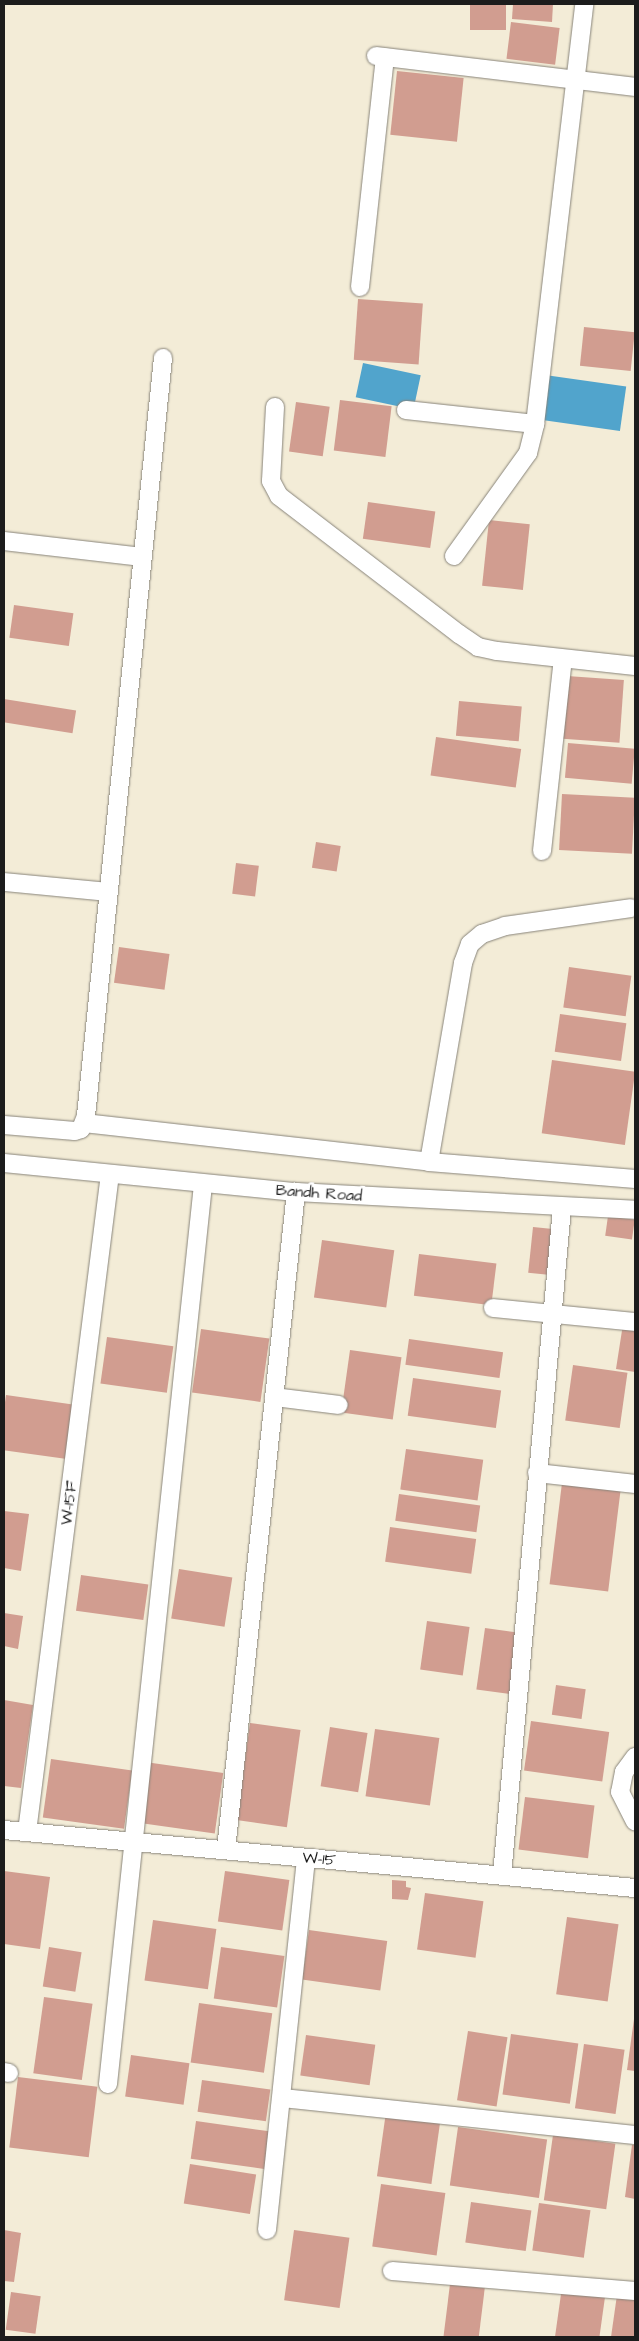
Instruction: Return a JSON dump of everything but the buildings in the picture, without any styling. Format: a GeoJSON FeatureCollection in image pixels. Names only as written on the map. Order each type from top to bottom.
{"type":"FeatureCollection","features":[{"type":"Feature","properties":{"kind":"street"},"geometry":{"type":"LineString","coordinates":[[454,556],[528,453],[535,424],[584,4]]}},
{"type":"Feature","properties":{"kind":"street"},"geometry":{"type":"LineString","coordinates":[[360,287],[381,57],[635,87]]}},
{"type":"Feature","properties":{"kind":"street"},"geometry":{"type":"LineString","coordinates":[[4,1125],[69,1131],[81,1129],[84,1124],[164,358]]}},
{"type":"Feature","properties":{"kind":"street"},"geometry":{"type":"LineString","coordinates":[[275,407],[271,480],[279,496],[478,647],[635,666]]}},
{"type":"Feature","properties":{"kind":"street"},"geometry":{"type":"LineString","coordinates":[[406,410],[535,424]]}},
{"type":"Feature","properties":{"kind":"street"},"geometry":{"type":"LineString","coordinates":[[4,541],[142,557]]}},
{"type":"Feature","properties":{"kind":"street"},"geometry":{"type":"LineString","coordinates":[[542,851],[563,658]]}},
{"type":"Feature","properties":{"kind":"street"},"geometry":{"type":"LineString","coordinates":[[4,882],[108,892]]}},
{"type":"Feature","properties":{"kind":"street"},"geometry":{"type":"LineString","coordinates":[[429,1162],[463,963],[470,944],[482,934],[505,926],[631,908]]}},
{"type":"Feature","properties":{"kind":"street"},"geometry":{"type":"LineString","coordinates":[[84,1124],[429,1162],[635,1179]]}},
{"type":"Feature","properties":{"kind":"street","name":"Bandh Road"},"geometry":{"type":"LineString","coordinates":[[4,1162],[203,1185],[562,1208],[635,1210]]}},
{"type":"Feature","properties":{"kind":"street","name":"W-15F"},"geometry":{"type":"LineString","coordinates":[[27,1832],[110,1174]]}},
{"type":"Feature","properties":{"kind":"street"},"geometry":{"type":"LineString","coordinates":[[108,2084],[132,1841],[203,1185]]}},
{"type":"Feature","properties":{"kind":"street"},"geometry":{"type":"LineString","coordinates":[[226,1850],[296,1192]]}},
{"type":"Feature","properties":{"kind":"street"},"geometry":{"type":"LineString","coordinates":[[502,1875],[550,1313],[562,1208]]}},
{"type":"Feature","properties":{"kind":"street"},"geometry":{"type":"LineString","coordinates":[[493,1308],[635,1322]]}},
{"type":"Feature","properties":{"kind":"street"},"geometry":{"type":"LineString","coordinates":[[274,1397],[338,1405]]}},
{"type":"Feature","properties":{"kind":"street"},"geometry":{"type":"LineString","coordinates":[[537,1473],[635,1484]]}},
{"type":"Feature","properties":{"kind":"street"},"geometry":{"type":"LineString","coordinates":[[635,1757],[624,1772],[620,1792],[635,1821]]}},
{"type":"Feature","properties":{"kind":"street","name":"W-15"},"geometry":{"type":"LineString","coordinates":[[4,1830],[635,1888]]}},
{"type":"Feature","properties":{"kind":"street"},"geometry":{"type":"LineString","coordinates":[[267,2230],[306,1858]]}},
{"type":"Feature","properties":{"kind":"street"},"geometry":{"type":"LineString","coordinates":[[282,2098],[635,2135]]}},
{"type":"Feature","properties":{"kind":"street"},"geometry":{"type":"LineString","coordinates":[[392,2271],[635,2291]]}},
{"type":"Feature","properties":{"kind":"water"},"geometry":{"type":"Polygon","coordinates":[[[363,363],[421,375],[413,410],[356,397],[363,363]]]}},
{"type":"Feature","properties":{"kind":"water"},"geometry":{"type":"Polygon","coordinates":[[[545,375],[626,386],[620,431],[539,420],[545,375]]]}}]}
